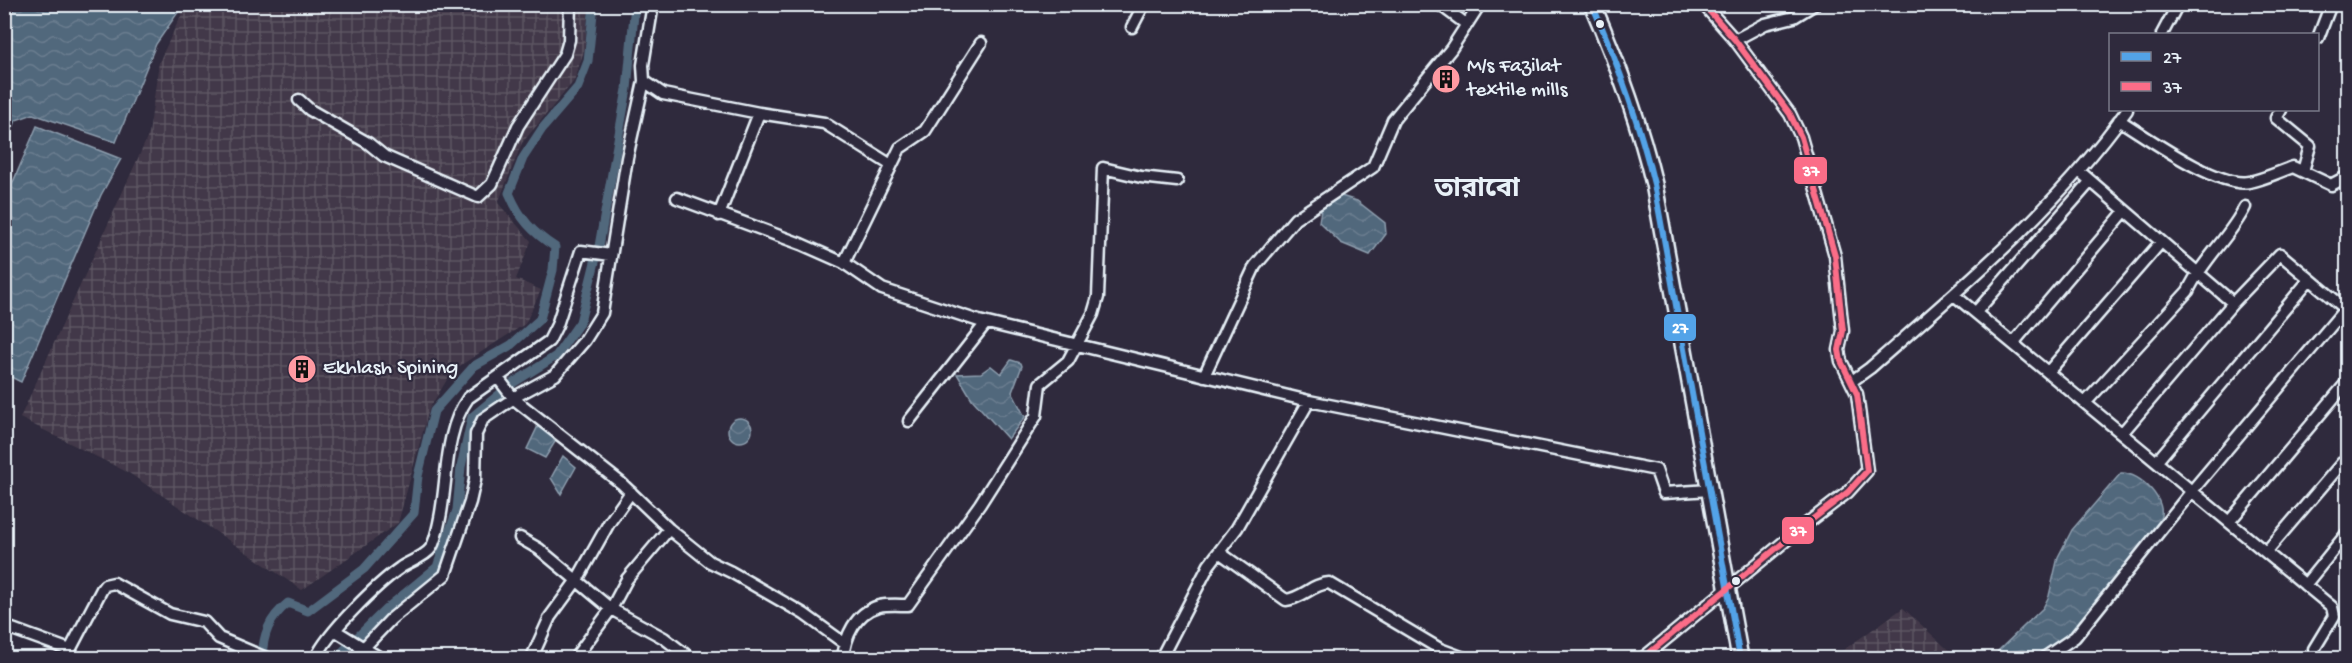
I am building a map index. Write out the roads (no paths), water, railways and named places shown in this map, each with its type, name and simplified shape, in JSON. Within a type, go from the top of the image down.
[{"type":"highway","points":[[1578,4],[1600,24]]},
{"type":"highway","points":[[1592,4],[1623,76],[1644,144],[1685,347],[1740,658]]},
{"type":"street","points":[[299,100],[310,110],[368,143],[384,156],[478,197],[492,184],[518,126],[565,54],[569,40],[570,4]]},
{"type":"street","points":[[354,658],[391,619],[445,575],[475,480],[476,434],[483,419],[513,398],[555,375],[585,340],[602,313],[627,158],[645,81],[644,65],[653,4]]},
{"type":"street","points":[[1132,27],[1144,4]]},
{"type":"street","points":[[1439,4],[1466,24]]},
{"type":"street","points":[[1204,376],[1255,266],[1295,219],[1374,167],[1393,120],[1450,49],[1480,4]]},
{"type":"street","points":[[1643,658],[1861,480],[1867,471],[1857,394],[1841,361],[1839,350],[1843,331],[1835,256],[1804,144],[1790,114],[1735,40],[1702,4]]},
{"type":"street","points":[[1735,40],[1765,24],[1794,17],[1815,4]]},
{"type":"street","points":[[2163,33],[2178,4]]},
{"type":"street","points":[[2319,35],[2331,4]]},
{"type":"street","points":[[844,263],[900,148],[926,131],[981,44]]},
{"type":"street","points":[[645,81],[663,93],[698,103],[824,123],[891,165]]},
{"type":"street","points":[[1852,381],[2001,253],[2079,171],[2126,111]]},
{"type":"street","points":[[2280,111],[2276,118],[2310,146],[2303,171]]},
{"type":"street","points":[[718,215],[759,113]]},
{"type":"street","points":[[2119,120],[2178,157],[2223,179],[2247,182],[2293,167],[2331,185],[2348,176]]},
{"type":"street","points":[[843,658],[844,643],[862,615],[879,606],[908,605],[980,504],[1036,416],[1040,384],[1068,361],[1078,343],[1098,297],[1103,168],[1177,182]]},
{"type":"street","points":[[2079,171],[2233,303]]},
{"type":"street","points":[[1976,312],[2090,182]]},
{"type":"street","points":[[677,198],[801,244],[844,263],[882,289],[986,323],[1036,336],[1078,343],[1309,401],[1656,470],[1664,493],[1710,490]]},
{"type":"street","points":[[2086,402],[2188,291],[2197,271],[2238,221],[2245,207]]},
{"type":"street","points":[[2014,342],[2125,211]]},
{"type":"street","points":[[2049,371],[2161,242]]},
{"type":"street","points":[[316,658],[336,631],[399,568],[430,550],[438,531],[452,436],[460,409],[468,398],[549,341],[557,325],[581,251],[610,255]]},
{"type":"street","points":[[2044,658],[2075,637],[2191,492],[2346,310],[2280,254],[2233,303],[2123,432]]},
{"type":"street","points":[[2157,461],[2309,280]]},
{"type":"street","points":[[1954,295],[2123,432],[2334,612],[2314,649],[2316,658]]},
{"type":"street","points":[[909,421],[986,323]]},
{"type":"street","points":[[498,378],[513,398],[631,492],[669,529],[710,562],[804,614],[844,643]]},
{"type":"street","points":[[2229,522],[2348,381]]},
{"type":"street","points":[[1161,658],[1209,565],[1237,528],[1309,401]]},
{"type":"street","points":[[2266,552],[2348,456]]},
{"type":"street","points":[[533,655],[550,617],[577,580],[609,523],[631,492]]},
{"type":"street","points":[[575,658],[611,609],[627,579],[669,529]]},
{"type":"street","points":[[2305,585],[2348,532]]},
{"type":"street","points":[[520,538],[539,549],[611,609],[664,638],[690,658]]},
{"type":"street","points":[[1219,552],[1286,600],[1297,599],[1318,584],[1329,583],[1440,649],[1464,658]]},
{"type":"street","points":[[4,626],[70,650],[102,589],[105,585],[114,583],[170,614],[204,622],[219,638],[267,658]]},
{"type":"street","points":[[336,631],[380,658]]},
{"type":"water","points":[[5,5],[13,11],[18,5],[183,5],[156,44],[116,142],[33,114],[16,120],[5,150]]},
{"type":"water","points":[[37,126],[121,159],[101,195],[21,382],[5,374],[5,201]]},
{"type":"water","points":[[1341,196],[1357,201],[1385,223],[1386,234],[1370,255],[1341,243],[1319,222],[1321,210]]},
{"type":"water","points":[[1011,360],[1021,363],[1022,366],[1012,392],[1025,417],[1008,439],[972,399],[957,374],[981,373],[991,366],[1001,374]]},
{"type":"water","points":[[740,418],[749,421],[752,430],[749,439],[740,442],[731,439],[728,430],[731,421]]},
{"type":"water","points":[[538,426],[549,430],[555,442],[545,458],[527,449]]},
{"type":"water","points":[[563,456],[576,467],[561,494],[551,478]]},
{"type":"water","points":[[2121,473],[2136,477],[2157,497],[2161,513],[2159,521],[2075,631],[2065,640],[2039,655],[1995,658],[1998,651],[2043,608],[2049,596],[2058,557],[2072,530]]},
{"type":"waterway","points":[[262,658],[268,628],[281,609],[288,603],[308,611],[364,569],[414,513],[418,476],[434,411],[474,366],[511,345],[540,319],[553,270],[555,247],[528,224],[509,193],[523,158],[542,129],[578,87],[588,61],[594,4]]},
{"type":"waterway","points":[[336,658],[386,609],[437,567],[457,510],[461,467],[472,417],[513,383],[556,356],[580,322],[599,246],[627,89],[635,4]]},
{"type":"place","name":"M/s Fazilat textile mills","points":[[1446,79]]},
{"type":"place","name":"Ekhlash Spining","points":[[302,369]]},
{"type":"district","name":"তারাবো","points":[[1477,191]]}]
